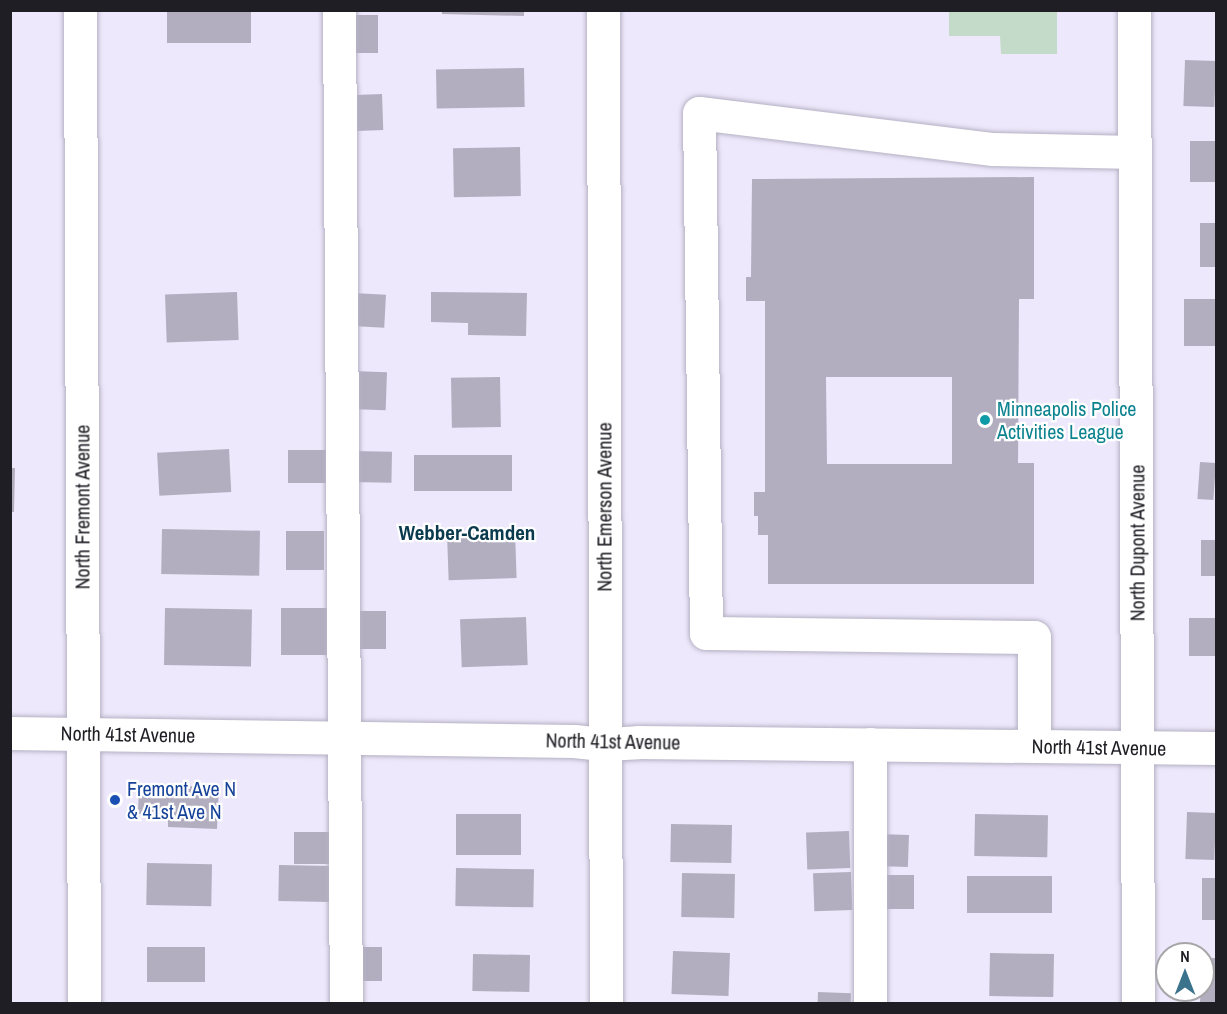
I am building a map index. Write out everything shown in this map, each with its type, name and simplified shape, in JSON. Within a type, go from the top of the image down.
[{"type":"street","name":"North Fremont Avenue","points":[[80,10],[84,1004]]},
{"type":"street","points":[[339,10],[346,1004]]},
{"type":"street","name":"North Emerson Avenue","points":[[603,10],[606,1004]]},
{"type":"street","name":"North Dupont Avenue","points":[[1134,10],[1138,1004]]},
{"type":"street","points":[[1034,746],[1034,637],[706,633],[699,113],[993,149],[1135,152]]},
{"type":"street","name":"North 41st Avenue","points":[[10,733],[574,741],[605,744],[650,742],[1216,748]]},
{"type":"street","points":[[870,744],[870,1004]]},
{"type":"green space","points":[[949,11],[1057,11],[1057,54],[1001,54],[1000,36],[949,36]]},
{"type":"building","points":[[167,10],[251,10],[251,43],[167,43]]},
{"type":"building","points":[[442,10],[524,10],[524,16],[442,14]]},
{"type":"building","points":[[349,15],[378,15],[378,53],[349,53]]},
{"type":"building","points":[[1185,60],[1216,61],[1214,107],[1183,106]]},
{"type":"building","points":[[524,68],[525,107],[437,109],[436,70]]},
{"type":"building","points":[[382,94],[383,130],[350,131],[349,95]]},
{"type":"building","points":[[1190,141],[1216,141],[1216,182],[1190,182]]},
{"type":"building","points":[[520,147],[521,196],[454,197],[453,148]]},
{"type":"building","name":"Minneapolis Police Activities League","points":[[1034,177],[1034,299],[1019,299],[1018,463],[1034,463],[1034,584],[768,584],[768,535],[758,535],[758,516],[754,516],[754,492],[765,492],[765,301],[746,301],[746,277],[751,277],[752,179]],"holes":[[[826,377],[952,377],[952,464],[827,464]]]},
{"type":"building","points":[[1200,223],[1216,223],[1216,267],[1200,267]]},
{"type":"building","points":[[237,292],[239,340],[167,342],[165,295]]},
{"type":"building","points":[[431,292],[527,293],[526,336],[468,335],[468,323],[431,322]]},
{"type":"building","points":[[353,293],[386,295],[384,328],[351,326]]},
{"type":"building","points":[[1184,299],[1216,299],[1216,346],[1184,346]]},
{"type":"building","points":[[351,371],[387,372],[386,410],[350,409]]},
{"type":"building","points":[[500,377],[501,427],[452,428],[451,378]]},
{"type":"building","points":[[229,449],[231,492],[159,496],[157,453]]},
{"type":"building","points":[[288,450],[328,450],[328,483],[288,483]]},
{"type":"building","points":[[352,451],[392,452],[391,483],[351,482]]},
{"type":"building","points":[[414,455],[512,455],[512,491],[414,491]]},
{"type":"building","points":[[1200,462],[1216,463],[1213,500],[1197,499]]},
{"type":"building","points":[[10,468],[15,468],[14,512],[10,512]]},
{"type":"building","points":[[162,529],[260,531],[259,576],[161,574]]},
{"type":"building","points":[[286,531],[324,531],[324,570],[286,570]]},
{"type":"building","points":[[515,532],[517,578],[449,580],[447,534]]},
{"type":"building","points":[[1201,540],[1216,540],[1216,576],[1201,576]]},
{"type":"building","points":[[165,608],[252,610],[251,667],[164,665]]},
{"type":"building","points":[[281,608],[330,608],[330,655],[281,655]]},
{"type":"building","points":[[351,611],[386,611],[386,649],[351,649]]},
{"type":"building","points":[[526,617],[528,665],[462,667],[460,619]]},
{"type":"building","points":[[1189,618],[1216,618],[1216,656],[1189,656]]},
{"type":"building","points":[[139,785],[219,787],[217,829],[168,827],[168,815],[138,814]]},
{"type":"building","points":[[1187,812],[1216,813],[1214,860],[1185,859]]},
{"type":"building","points":[[456,814],[521,814],[521,855],[456,855]]},
{"type":"building","points":[[975,814],[1048,815],[1047,857],[974,856]]},
{"type":"building","points":[[671,824],[732,825],[731,863],[670,862]]},
{"type":"building","points":[[849,831],[850,868],[807,869],[806,833]]},
{"type":"building","points":[[294,832],[330,832],[330,864],[294,864]]},
{"type":"building","points":[[877,834],[909,835],[908,867],[876,866]]},
{"type":"building","points":[[147,863],[212,864],[211,906],[146,905]]},
{"type":"building","points":[[279,865],[331,866],[330,902],[278,901]]},
{"type":"building","points":[[456,868],[534,869],[533,907],[455,906]]},
{"type":"building","points":[[851,872],[852,910],[814,911],[813,873]]},
{"type":"building","points":[[682,873],[735,874],[734,918],[681,917]]},
{"type":"building","points":[[877,875],[914,875],[914,909],[877,909]]},
{"type":"building","points":[[967,876],[1052,876],[1052,913],[967,913]]},
{"type":"building","points":[[1202,878],[1216,878],[1216,920],[1202,920]]},
{"type":"building","points":[[147,947],[205,947],[205,982],[147,982]]},
{"type":"building","points":[[355,947],[382,947],[382,981],[355,981]]},
{"type":"building","points":[[673,951],[730,953],[728,996],[671,994]]},
{"type":"building","points":[[990,953],[1054,954],[1053,997],[989,996]]},
{"type":"building","points":[[473,954],[530,955],[529,992],[472,991]]},
{"type":"building","points":[[1215,958],[1216,958],[1215,1002]]},
{"type":"building","points":[[818,992],[851,993],[851,1004],[818,1004]]},
{"type":"place","name":"Minneapolis Police Activities League","points":[[985,420]]},
{"type":"place","name":"Fremont Ave N & 41st Ave N","points":[[115,800]]},
{"type":"district","name":"Webber-Camden","points":[[467,533]]}]
